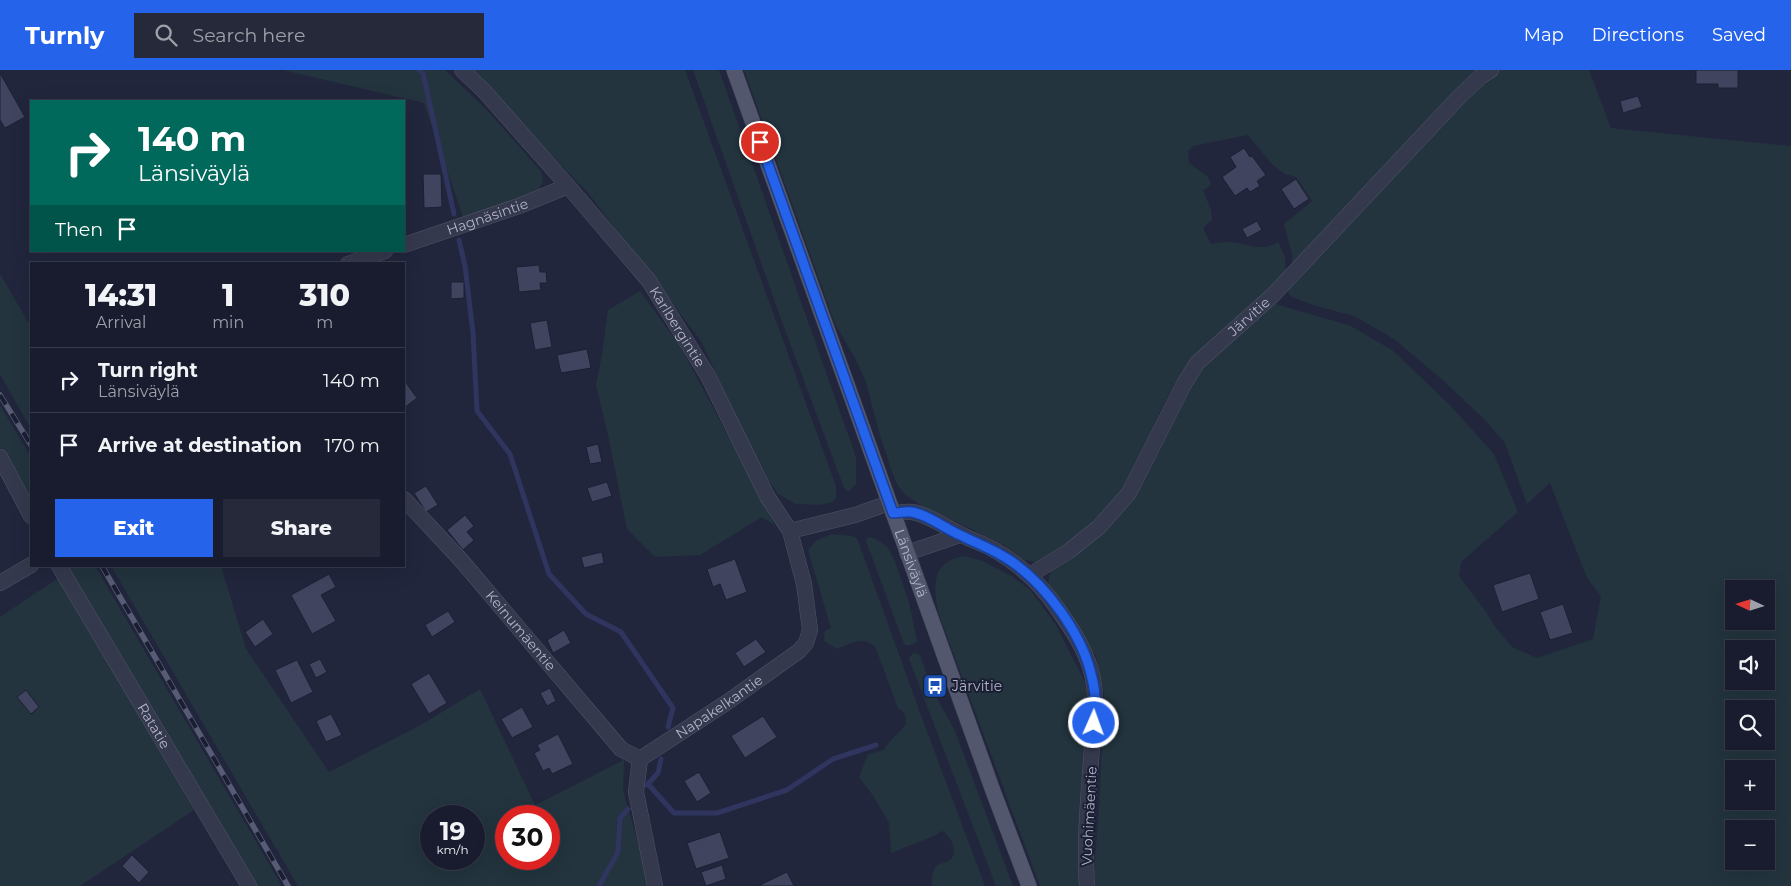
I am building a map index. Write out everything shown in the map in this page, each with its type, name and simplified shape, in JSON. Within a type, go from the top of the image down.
[{"type":"main road","name":"Länsiväylä","points":[[734,70],[993,791],[1029,886]]},
{"type":"street","name":"Karlbergintie","points":[[462,70],[484,91],[649,281],[708,376],[767,496],[790,531]]},
{"type":"street","name":"Järvitie","points":[[1030,575],[1068,551],[1099,527],[1129,493],[1184,384],[1197,363],[1273,295],[1459,97],[1480,77],[1491,70]]},
{"type":"street","name":"Hagnäsintie","points":[[405,245],[519,206],[568,186]]},
{"type":"street","points":[[354,262],[382,252]]},
{"type":"street","points":[[0,457],[30,514]]},
{"type":"street","name":"Keinumäentie","points":[[405,500],[461,560],[621,749],[640,760]]},
{"type":"street","points":[[790,531],[891,508]]},
{"type":"street","name":"Vuohimäentie","points":[[891,508],[929,518],[1010,560],[1030,575],[1050,597],[1085,653],[1092,677],[1096,704],[1086,822],[1085,862],[1087,886]]},
{"type":"street","name":"Napakelkantie","points":[[640,760],[726,703],[799,651],[806,643],[810,630],[808,610],[804,584],[790,531]]},
{"type":"street","points":[[907,553],[960,535]]},
{"type":"street","points":[[0,583],[30,567]]},
{"type":"street","name":"Ratatie","points":[[60,567],[249,886]]},
{"type":"street","points":[[640,760],[636,792],[655,886]]},
{"type":"shaded area","points":[[283,70],[445,70],[487,110],[540,170],[543,178],[541,185],[538,191],[464,220],[424,103]]},
{"type":"shaded area","points":[[470,70],[685,70],[836,486],[836,498],[832,502],[820,505],[796,504],[778,494],[767,478],[739,424],[701,341],[589,194]]},
{"type":"shaded area","points":[[693,70],[719,70],[856,457],[856,484],[849,492],[844,488],[782,322]]},
{"type":"shaded area","points":[[744,70],[1479,70],[1292,269],[1292,254],[1284,224],[1312,201],[1296,177],[1285,174],[1272,164],[1248,135],[1193,146],[1188,151],[1189,163],[1207,176],[1211,183],[1208,188],[1203,190],[1211,210],[1212,220],[1203,228],[1211,244],[1229,242],[1254,247],[1265,247],[1278,242],[1285,256],[1286,273],[1197,356],[1178,378],[1126,486],[1093,526],[1061,551],[1037,563],[1023,559],[1004,545],[919,504],[905,495],[897,484],[879,432],[866,382],[855,358],[835,324]]},
{"type":"shaded area","points":[[1498,70],[1589,70],[1611,128],[1791,146],[1791,886],[1095,886],[1094,871],[1099,809],[1104,693],[1096,656],[1048,587],[1049,577],[1052,569],[1106,528],[1185,389],[1203,364],[1272,303],[1351,326],[1392,350],[1449,404],[1494,454],[1518,512],[1461,562],[1459,576],[1512,647],[1537,658],[1593,639],[1601,596],[1587,578],[1550,483],[1527,504],[1505,443],[1485,420],[1445,382],[1394,339],[1354,316],[1316,306],[1292,297],[1288,293],[1290,283],[1467,93]]},
{"type":"shaded area","points":[[0,274],[30,325],[30,427],[0,374]]},
{"type":"shaded area","points":[[640,291],[680,346],[775,526],[762,517],[700,555],[655,557],[627,529],[596,385],[608,310]]},
{"type":"shaded area","points":[[0,405],[30,455],[30,508],[0,446]]},
{"type":"shaded area","points":[[832,534],[857,538],[985,886],[932,886],[935,867],[951,859],[954,852],[953,844],[942,831],[891,853],[889,823],[874,797],[859,777],[868,754],[884,750],[906,724],[905,714],[898,708],[875,646],[861,641],[837,649],[824,641],[825,631],[831,628],[808,550],[817,540]]},
{"type":"shaded area","points":[[869,537],[876,539],[888,548],[894,559],[909,602],[917,641],[915,643],[907,646],[904,644],[866,541]]},
{"type":"shaded area","points":[[965,556],[982,561],[1013,577],[1031,591],[1056,625],[1085,682],[1089,716],[1081,886],[1040,886],[939,615],[935,585],[940,569],[945,563]]},
{"type":"shaded area","points":[[62,567],[96,567],[282,886],[248,886]]},
{"type":"shaded area","points":[[112,567],[221,567],[246,649],[329,772],[419,726],[480,689],[535,805],[624,760],[623,790],[643,861],[647,886],[298,886]]},
{"type":"shaded area","points":[[60,577],[194,810],[80,886],[0,886],[0,617]]},
{"type":"shaded area","points":[[914,653],[920,655],[932,689],[955,731],[1013,886],[996,886],[909,659]]},
{"type":"building","points":[[1696,70],[1738,70],[1738,88],[1718,88],[1718,84],[1696,84]]},
{"type":"building","points":[[0,73],[25,117],[5,128],[0,120]]},
{"type":"building","points":[[1638,96],[1642,107],[1623,113],[1620,101]]},
{"type":"building","points":[[1244,148],[1266,175],[1257,181],[1260,186],[1250,192],[1247,188],[1235,196],[1222,177],[1236,167],[1230,157]]},
{"type":"building","points":[[423,174],[441,174],[442,207],[424,208]]},
{"type":"building","points":[[1296,179],[1309,199],[1294,209],[1281,189]]},
{"type":"building","points":[[1257,221],[1262,230],[1247,238],[1242,229]]},
{"type":"building","points":[[539,265],[540,272],[546,272],[547,283],[540,283],[541,290],[519,292],[516,267]]},
{"type":"building","points":[[451,282],[464,282],[464,298],[451,299]]},
{"type":"building","points":[[547,320],[552,347],[535,350],[530,323]]},
{"type":"building","points":[[587,349],[591,368],[561,373],[557,355]]},
{"type":"building","points":[[405,381],[417,398],[405,407]]},
{"type":"building","points":[[598,444],[602,462],[590,464],[586,447]]},
{"type":"building","points":[[607,482],[612,496],[592,502],[587,488]]},
{"type":"building","points":[[426,486],[438,505],[426,512],[414,493]]},
{"type":"building","points":[[465,515],[474,526],[467,532],[474,540],[463,550],[447,530]]},
{"type":"building","points":[[602,552],[604,563],[584,568],[581,557]]},
{"type":"building","points":[[735,559],[747,592],[726,600],[720,584],[713,587],[707,569]]},
{"type":"building","points":[[1530,573],[1539,599],[1502,612],[1493,585]]},
{"type":"building","points":[[329,574],[336,587],[321,595],[336,621],[312,634],[291,595]]},
{"type":"building","points":[[1563,604],[1573,633],[1550,640],[1540,612]]},
{"type":"building","points":[[448,611],[455,622],[432,637],[425,625]]},
{"type":"building","points":[[263,619],[273,634],[255,647],[245,632]]},
{"type":"building","points":[[564,630],[571,643],[553,653],[547,640]]},
{"type":"building","points":[[756,639],[766,652],[744,667],[735,653]]},
{"type":"building","points":[[320,659],[327,672],[316,678],[309,664]]},
{"type":"building","points":[[297,660],[313,692],[291,703],[275,670]]},
{"type":"building","points":[[429,673],[447,703],[429,714],[411,684]]},
{"type":"building","points":[[550,688],[556,701],[547,706],[540,693]]},
{"type":"building","points":[[26,690],[39,707],[31,714],[17,697]]},
{"type":"building","points":[[522,707],[533,727],[512,738],[501,719]]},
{"type":"building","points":[[331,714],[342,735],[326,742],[316,721]]},
{"type":"building","points":[[763,716],[777,737],[745,758],[731,736]]},
{"type":"building","points":[[558,734],[573,764],[552,774],[549,768],[543,771],[534,753],[540,750],[537,745]]},
{"type":"building","points":[[699,772],[711,793],[697,802],[684,781]]},
{"type":"building","points":[[720,832],[729,858],[696,869],[687,843]]},
{"type":"building","points":[[132,855],[149,872],[139,883],[122,866]]},
{"type":"building","points":[[722,865],[726,879],[706,886],[701,872]]},
{"type":"building","points":[[787,872],[794,886],[758,886]]},
{"type":"waterway","points":[[419,70],[423,73],[454,214]]},
{"type":"waterway","points":[[459,240],[465,266],[473,333],[477,411],[510,454],[549,574],[586,614],[621,632],[673,708],[668,727]]},
{"type":"waterway","points":[[648,784],[674,813],[717,813],[787,790],[833,759],[876,745]]},
{"type":"waterway","points":[[647,785],[658,773],[661,759]]},
{"type":"waterway","points":[[599,886],[618,852],[620,818],[628,809]]},
{"type":"railway","points":[[0,395],[30,443]]},
{"type":"railway","points":[[103,567],[288,886]]},
{"type":"place","name":"Järvitie","points":[[935,686]]},
{"type":"route","points":[[760,142],[893,513],[911,512],[929,518],[960,535],[984,545],[1010,560],[1030,575],[1050,597],[1085,653],[1092,677],[1096,704],[1094,723]]}]
